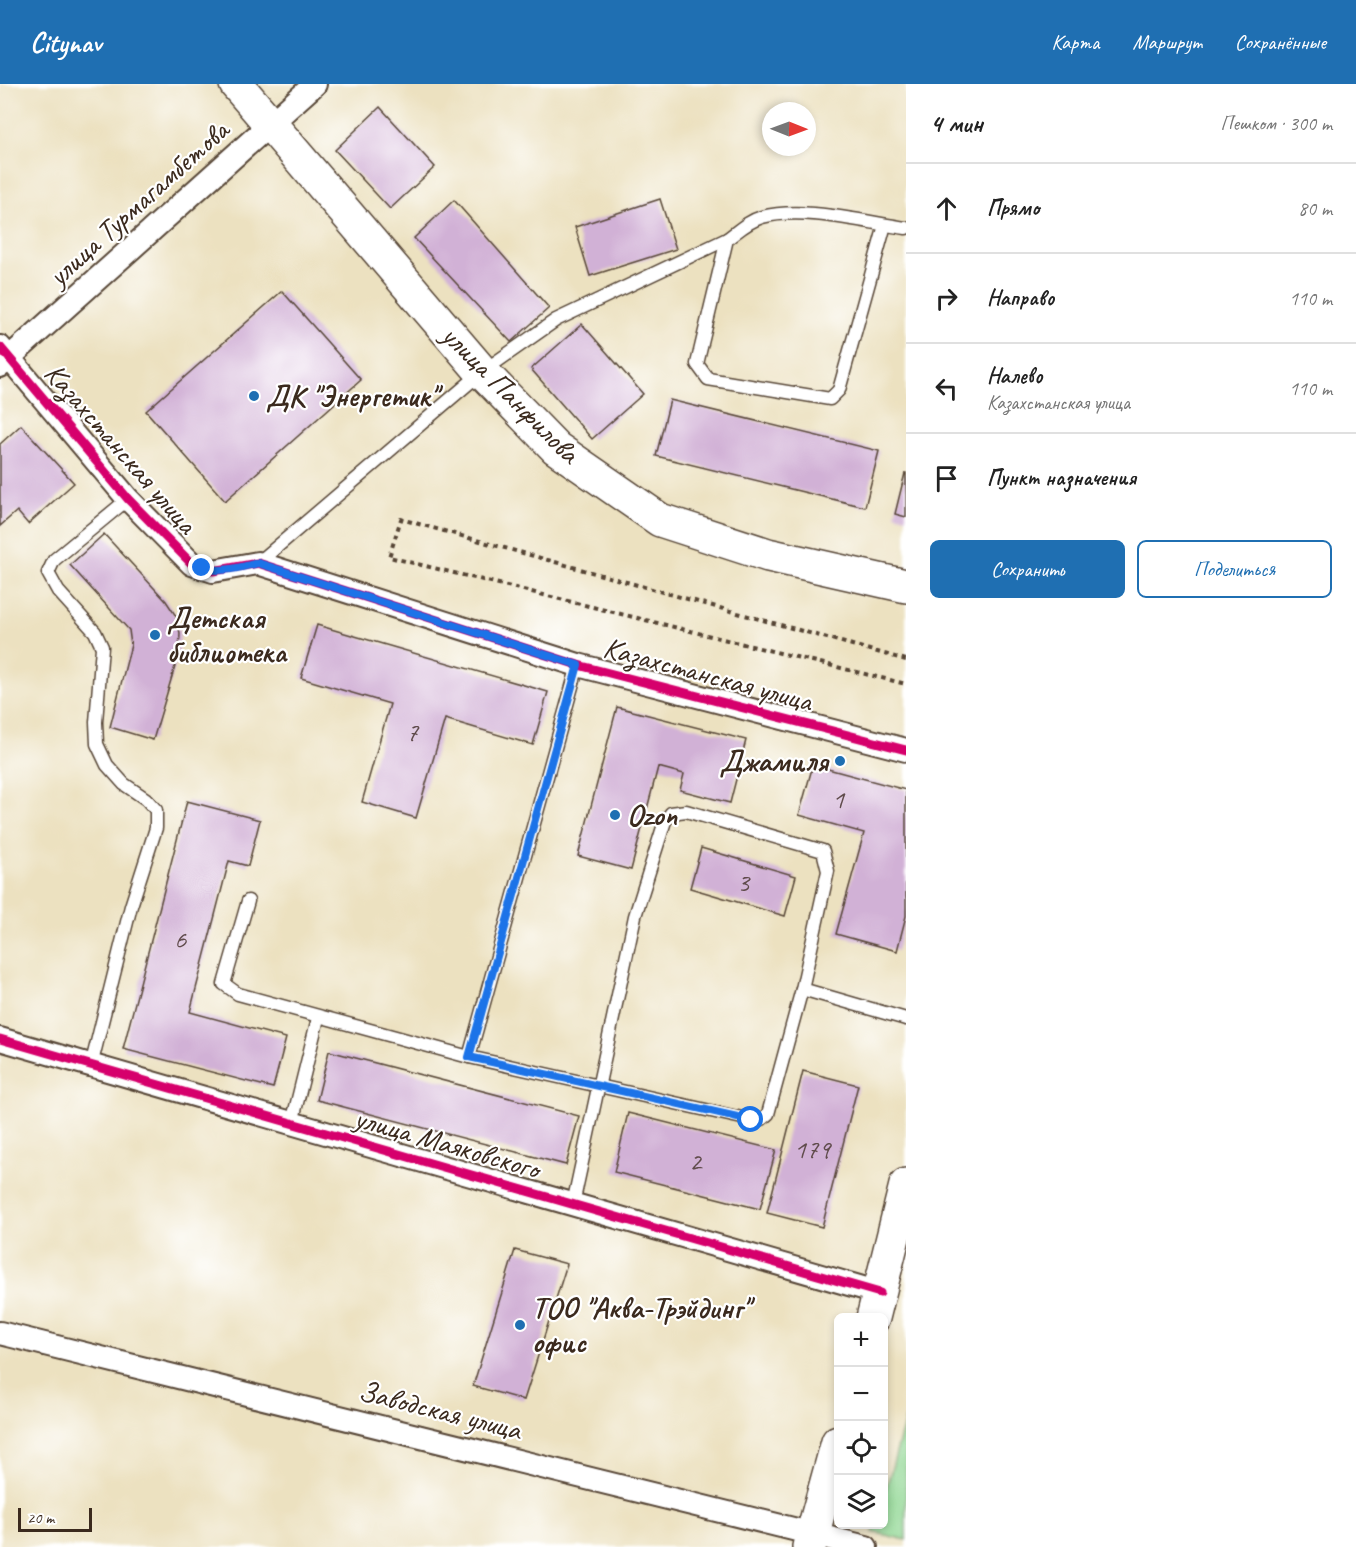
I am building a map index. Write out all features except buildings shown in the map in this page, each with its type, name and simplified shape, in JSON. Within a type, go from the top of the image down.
[{"type":"street","name":"улица Панфилова","points":[[236,84],[482,372],[556,448],[660,520],[768,555],[906,586]]},
{"type":"street","name":"улица Турмагамбетова","points":[[3,357],[315,84]]},
{"type":"street","name":"Казахстанская улица","points":[[3,357],[128,499],[192,564],[213,571],[258,563],[578,665],[906,750]]},
{"type":"street","name":"улица Маяковского","points":[[0,1040],[573,1204],[877,1305]]},
{"type":"street","points":[[877,1305],[906,1185]]},
{"type":"street","name":"Заводская улица","points":[[0,1333],[811,1540],[866,1547]]},
{"type":"street","points":[[811,1540],[834,1457]]},
{"type":"lane","points":[[258,563],[482,372],[567,314],[727,239],[748,222],[780,214],[818,215],[906,228]]},
{"type":"lane","points":[[727,239],[697,363],[701,372],[708,379],[830,399],[839,390],[885,225]]},
{"type":"lane","points":[[91,1066],[131,906],[156,828],[156,810],[146,798],[124,784],[106,765],[97,744],[96,722],[102,647],[95,632],[58,591],[48,573],[54,560],[128,499]]},
{"type":"lane","points":[[469,1057],[578,665]]},
{"type":"lane","points":[[248,901],[224,984],[238,994],[318,1018],[469,1057],[598,1084],[751,1120],[762,1119],[768,1114],[802,989],[828,871],[823,851],[686,811],[671,813],[665,821],[635,916],[598,1084],[573,1204]]},
{"type":"lane","points":[[802,989],[906,1019]]},
{"type":"lane","points":[[292,1124],[318,1018]]},
{"type":"path","points":[[906,660],[401,519],[389,557],[906,684]]},
{"type":"green space","points":[[906,1417],[906,1540],[873,1532],[874,1529],[888,1529],[888,1482]]},
{"type":"cycle path","points":[[0,347],[128,499],[192,564],[213,571],[258,563],[578,665],[906,750]]},
{"type":"cycle path","points":[[0,1039],[880,1293]]},
{"type":"place","name":"ДК \"Энергетик\"","points":[[254,396]]},
{"type":"place","name":"Детская библиотека","points":[[155,635]]},
{"type":"place","name":"Джамиля","points":[[840,761]]},
{"type":"place","name":"Ozon","points":[[615,815]]},
{"type":"place","name":"ТОО \"Аква-Трэйдинг\" офис","points":[[520,1325]]},
{"type":"route","points":[[202,568],[213,571],[258,563],[578,665],[469,1057],[751,1120]]}]
